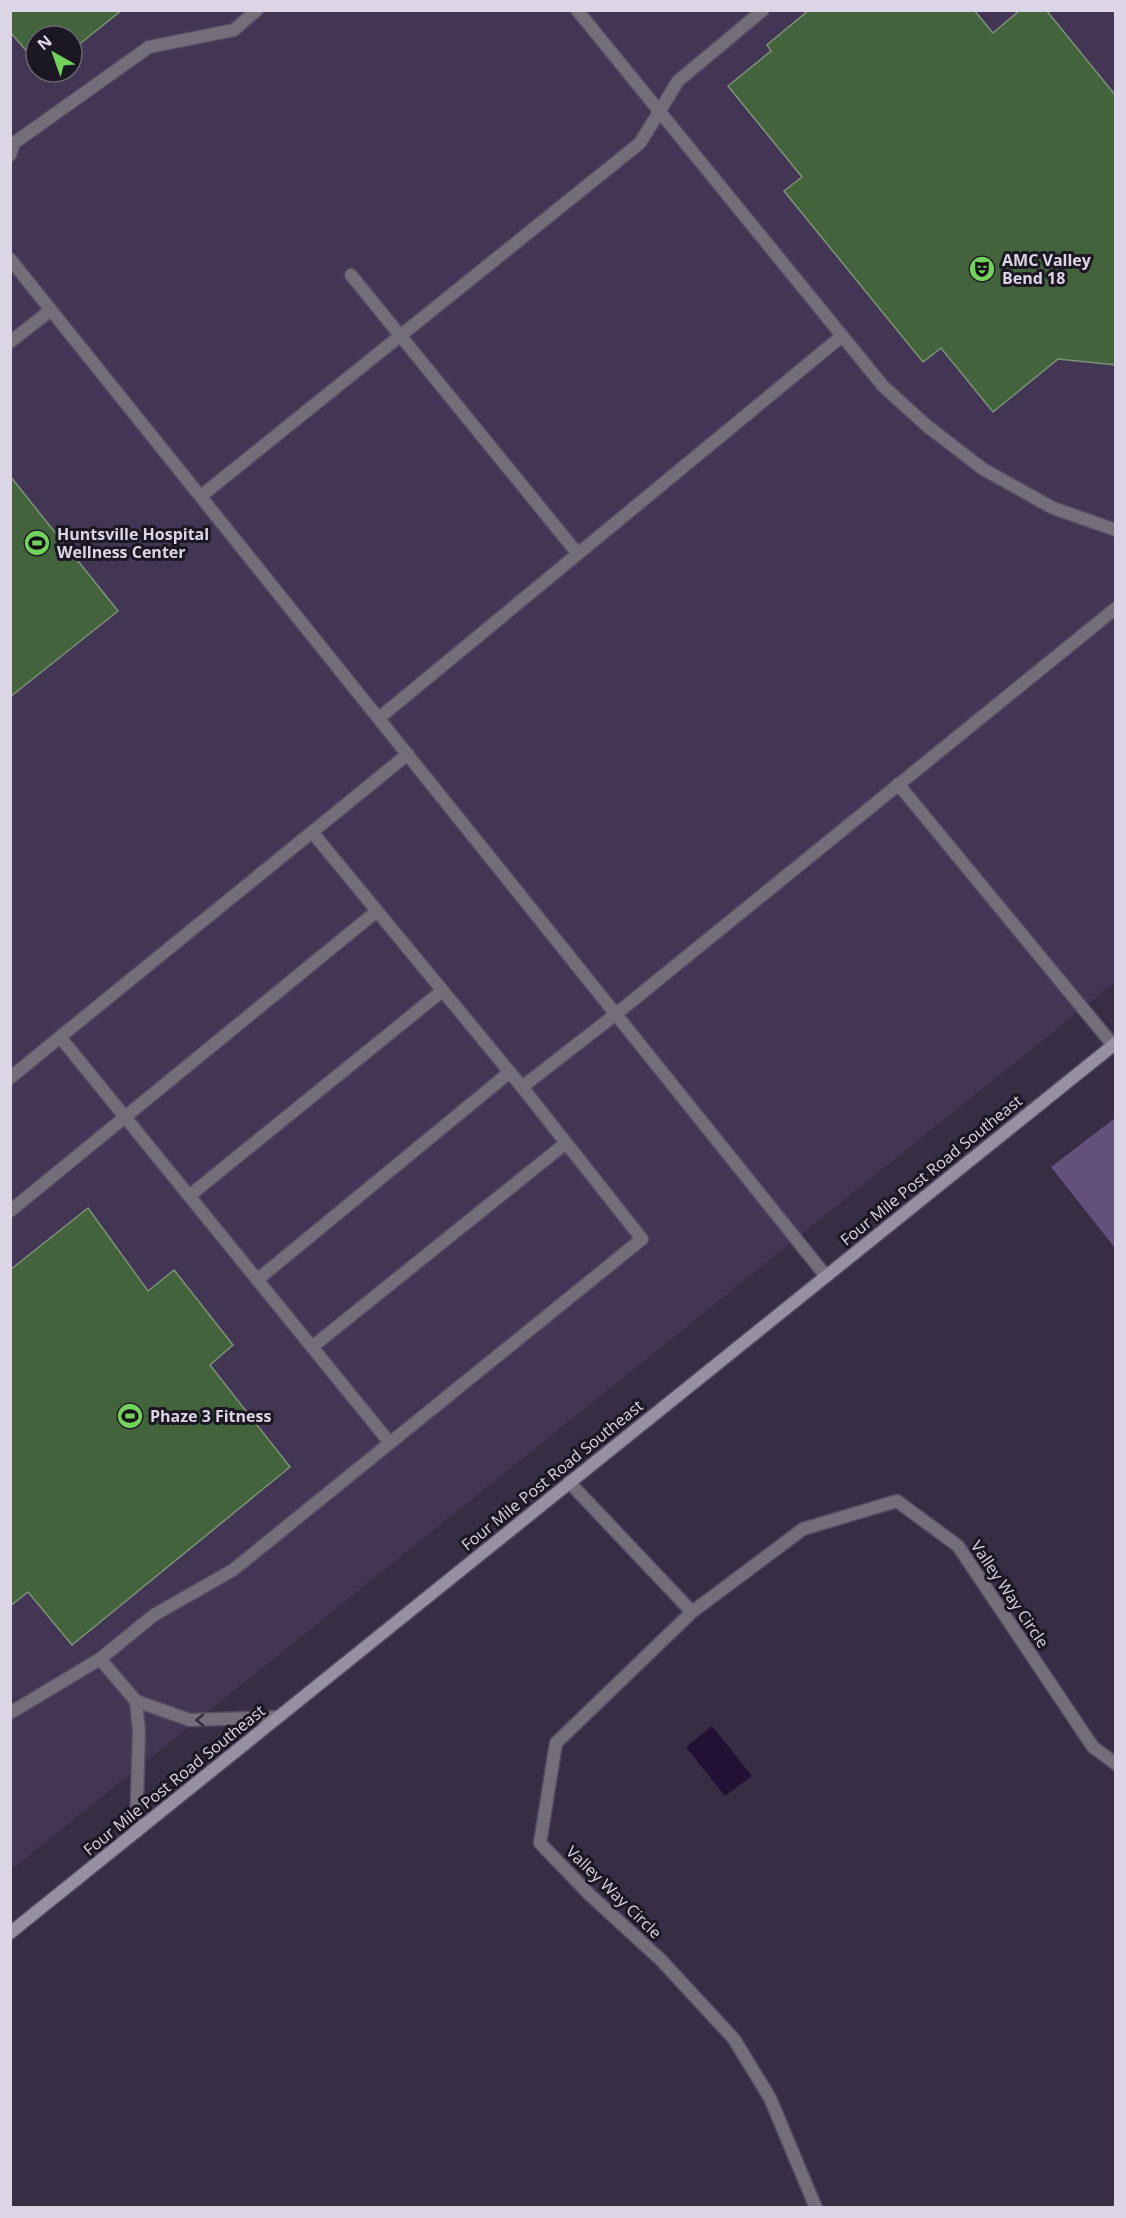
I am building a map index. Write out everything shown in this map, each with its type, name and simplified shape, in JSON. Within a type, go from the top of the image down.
[{"type":"main road","name":"Four Mile Post Road Southeast","points":[[10,1933],[1114,1044]]},
{"type":"street","points":[[10,155],[14,143],[149,47],[234,30],[257,10]]},
{"type":"street","points":[[578,10],[883,386],[927,426],[983,468],[1053,508],[1116,530]]},
{"type":"street","points":[[201,496],[640,143],[678,81],[763,10]]},
{"type":"street","points":[[10,259],[825,1275]]},
{"type":"street","points":[[351,275],[578,554]]},
{"type":"street","points":[[10,342],[51,310]]},
{"type":"street","points":[[379,718],[842,336]]},
{"type":"street","points":[[522,1087],[616,1014],[1116,608]]},
{"type":"street","points":[[10,1078],[408,754]]},
{"type":"street","points":[[898,784],[1114,1044]]},
{"type":"street","points":[[10,1713],[100,1659],[154,1615],[233,1570],[642,1239],[510,1072],[312,832]]},
{"type":"street","points":[[10,1211],[377,911]]},
{"type":"street","points":[[189,1197],[442,991]]},
{"type":"street","points":[[60,1037],[390,1443]]},
{"type":"street","points":[[257,1280],[510,1072]]},
{"type":"street","points":[[312,1347],[566,1143]]},
{"type":"street","points":[[569,1482],[692,1612]]},
{"type":"street","name":"Valley Way Circle","points":[[816,2208],[770,2098],[734,2039],[661,1959],[590,1895],[540,1844],[556,1743],[692,1612],[803,1529],[897,1501],[958,1546],[1093,1747],[1116,1764]]},
{"type":"street","points":[[100,1659],[136,1701],[190,1720],[279,1717]]},
{"type":"street","points":[[136,1701],[139,1731],[136,1832]]},
{"type":"shaded area","points":[[11,11],[1115,11],[1115,982],[11,1870]]},
{"type":"shaded area","points":[[1115,1118],[1115,1248],[1051,1167]]},
{"type":"shaded area","points":[[712,1726],[752,1776],[725,1796],[686,1747]]},
{"type":"building","points":[[10,10],[122,10],[84,40],[84,24],[24,24],[24,48],[10,32]]},
{"type":"building","name":"AMC Valley Bend 18","points":[[809,10],[974,10],[993,33],[1020,10],[1046,10],[1116,96],[1116,365],[1058,359],[993,412],[941,348],[923,362],[784,191],[802,177],[728,86],[771,51],[767,45]]},
{"type":"building","name":"Huntsville Hospital Wellness Center","points":[[10,476],[118,611],[10,697]]},
{"type":"building","name":"Phaze 3 Fitness","points":[[88,1208],[148,1291],[174,1270],[233,1345],[210,1365],[290,1467],[72,1645],[28,1592],[10,1606],[10,1270]]},
{"type":"place","name":"AMC Valley Bend 18","points":[[982,269]]},
{"type":"place","name":"Huntsville Hospital Wellness Center","points":[[37,543]]},
{"type":"place","name":"Phaze 3 Fitness","points":[[130,1416]]}]
